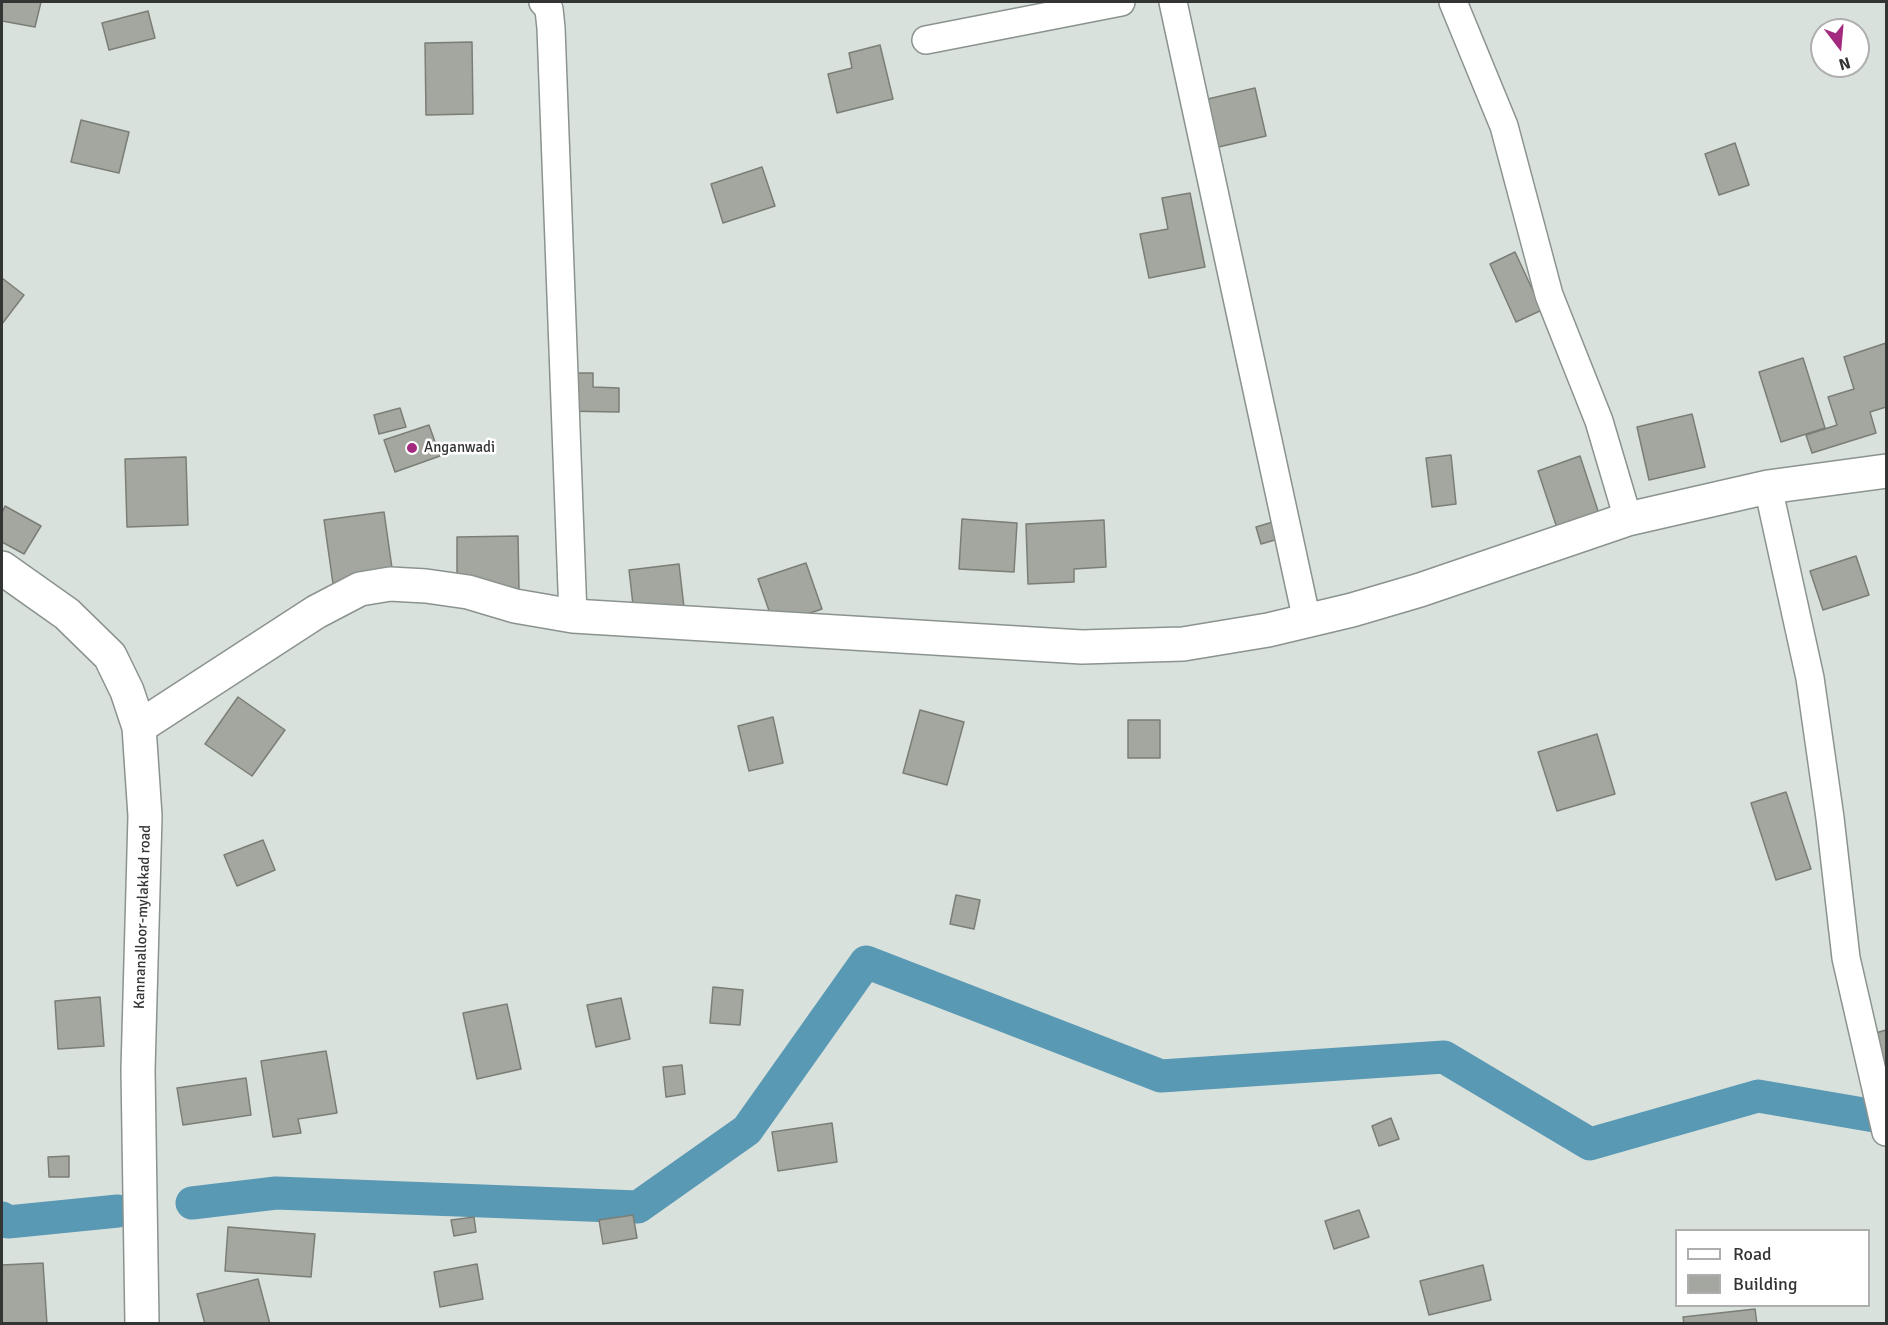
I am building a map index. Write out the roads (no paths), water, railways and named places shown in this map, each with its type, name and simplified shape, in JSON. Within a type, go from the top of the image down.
[{"type":"street","points":[[543,2],[549,9],[551,28],[573,616]]},
{"type":"street","points":[[926,40],[1121,2]]},
{"type":"street","points":[[1173,2],[1307,621]]},
{"type":"street","points":[[1453,2],[1504,126],[1549,295],[1599,421],[1628,519]]},
{"type":"street","points":[[139,727],[316,612],[360,589],[390,584],[468,592],[516,606],[573,616],[1082,647],[1183,644],[1268,630],[1420,590],[1628,519],[1768,487],[1887,471]]},
{"type":"street","points":[[1768,487],[1810,678],[1830,818],[1846,958],[1887,1132]]},
{"type":"street","name":"Kannanalloor-mylakkad road","points":[[2,568],[67,614],[110,656],[127,691],[139,727],[145,816],[138,1070],[142,1323]]},
{"type":"waterway","points":[[192,1203],[276,1193],[638,1207],[747,1130],[866,962],[1161,1076],[1444,1057],[1590,1144],[1758,1096],[1886,1118]]},
{"type":"waterway","points":[[2,1218],[8,1222],[118,1211]]},
{"type":"place","name":"Anganwadi","points":[[412,448]]}]
